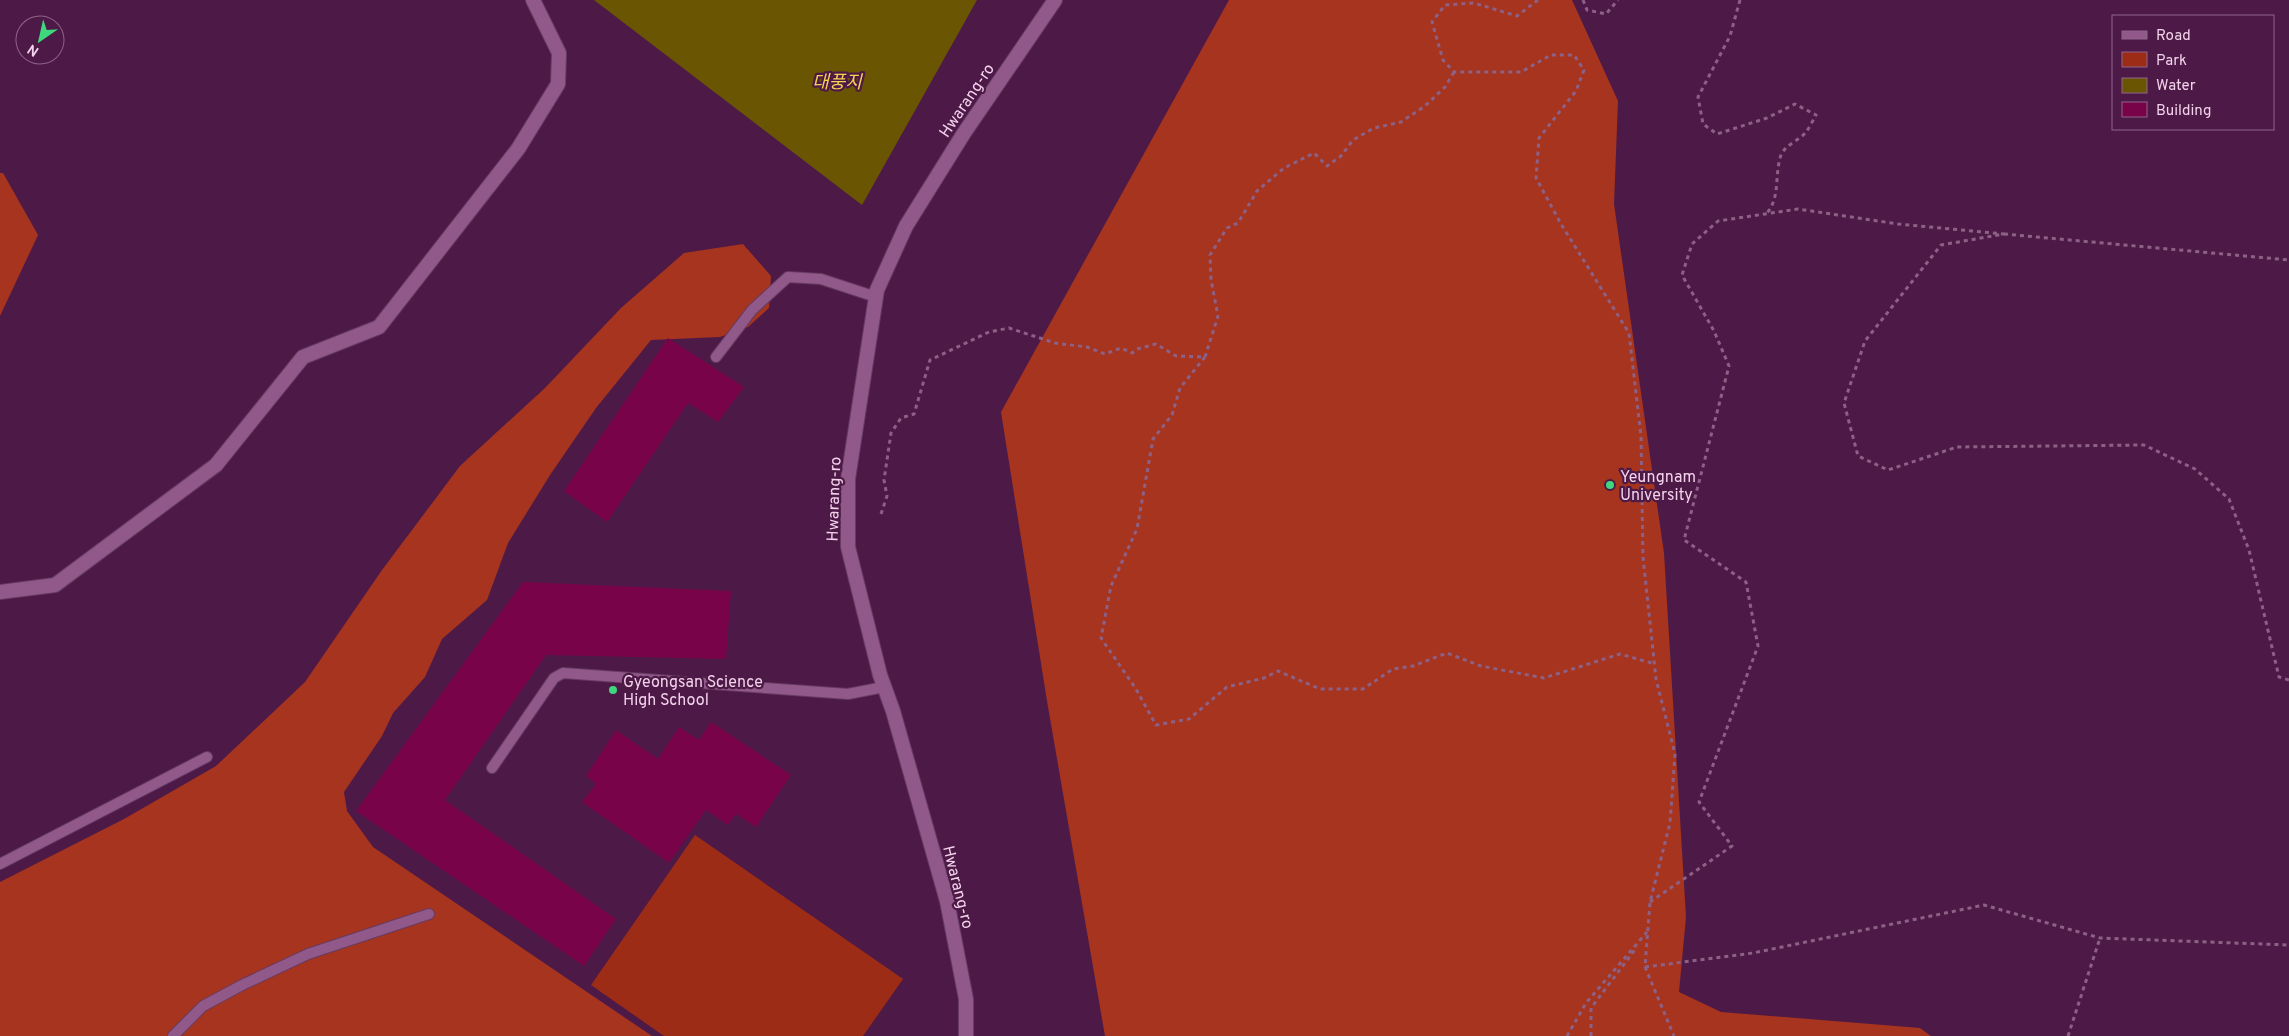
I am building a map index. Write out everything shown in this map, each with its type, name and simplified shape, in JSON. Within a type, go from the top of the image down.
[{"type":"street","points":[[0,592],[56,585],[216,465],[302,357],[379,327],[518,149],[558,84],[560,53],[533,0]]},
{"type":"street","name":"Hwarang-ro","points":[[966,1036],[966,999],[947,901],[884,687],[848,547],[848,479],[877,290],[906,226],[964,133],[1055,0]]},
{"type":"lane","points":[[716,357],[752,310],[788,277],[821,279],[876,297]]},
{"type":"lane","points":[[492,768],[554,678],[563,673],[848,694],[884,687]]},
{"type":"lane","points":[[0,864],[207,757]]},
{"type":"lane","points":[[173,1036],[203,1006],[242,985],[308,954],[430,914]]},
{"type":"path","points":[[1538,0],[1517,16],[1474,3],[1445,5],[1432,22],[1443,60],[1454,72],[1521,72],[1551,55],[1574,55],[1584,70],[1576,91],[1539,138],[1536,178],[1629,333],[1641,436],[1643,557],[1656,679],[1675,754],[1670,823],[1650,902],[1645,967],[1674,1036]]},
{"type":"path","points":[[1583,0],[1587,10],[1606,14],[1618,0]]},
{"type":"path","points":[[1740,0],[1730,36],[1698,98],[1703,124],[1717,134],[1767,118],[1795,104],[1816,115],[1806,132],[1782,153],[1776,174],[1776,196],[1772,207],[1766,214]]},
{"type":"path","points":[[1454,72],[1445,87],[1425,106],[1401,122],[1374,128],[1353,140],[1342,156],[1327,166],[1314,153],[1284,168],[1257,191],[1238,223],[1227,228],[1210,255],[1211,280],[1218,316],[1205,357],[1180,388],[1172,415],[1153,439],[1137,529],[1111,586],[1101,638],[1136,689],[1156,725],[1189,719],[1227,687],[1264,678],[1278,671],[1320,689],[1363,689],[1393,669],[1413,666],[1447,653],[1481,666],[1544,678],[1620,654],[1655,664]]},
{"type":"path","points":[[1650,902],[1732,846],[1699,802],[1758,646],[1746,582],[1684,540],[1729,366],[1714,331],[1682,274],[1692,244],[1718,221],[1798,210],[1898,224],[2289,260]]},
{"type":"path","points":[[2004,234],[1941,246],[1865,342],[1844,403],[1858,456],[1888,470],[1957,447],[2144,445],[2195,469],[2229,499],[2249,550],[2279,677],[2289,680]]},
{"type":"path","points":[[881,514],[887,496],[884,480],[891,433],[901,418],[914,414],[930,360],[988,332],[1009,328],[1055,342],[1087,347],[1105,354],[1121,348],[1132,353],[1137,349],[1156,344],[1176,356],[1205,357]]},
{"type":"path","points":[[1645,967],[1754,953],[1984,905],[2100,938],[2289,945]]},
{"type":"path","points":[[1568,1036],[1586,1003],[1648,932]]},
{"type":"path","points":[[1591,1036],[1591,1008],[1648,932]]},
{"type":"path","points":[[2068,1036],[2100,938]]},
{"type":"green space","points":[[695,835],[903,979],[863,1036],[664,1036],[591,985]]},
{"type":"shaded area","points":[[1229,0],[1572,0],[1618,101],[1614,204],[1664,553],[1686,917],[1679,992],[1721,1012],[1920,1028],[1931,1036],[1105,1036],[1047,701],[1001,412]]},
{"type":"shaded area","points":[[0,173],[3,173],[38,235],[0,316]]},
{"type":"shaded area","points":[[743,244],[771,276],[769,308],[748,327],[720,337],[651,340],[596,408],[550,475],[508,543],[487,600],[442,639],[425,677],[393,713],[382,736],[344,792],[347,811],[373,847],[652,1036],[0,1036],[0,882],[124,819],[216,766],[305,682],[382,570],[460,466],[545,388],[621,308],[684,253]]},
{"type":"water","name":"대풍지","points":[[594,0],[977,0],[862,205]]},
{"type":"building","points":[[668,338],[744,387],[718,422],[688,403],[607,522],[564,491]]},
{"type":"building","points":[[523,582],[731,591],[726,659],[546,655],[445,800],[616,919],[584,966],[356,811]]},
{"type":"building","points":[[711,722],[791,775],[756,827],[736,814],[728,825],[706,810],[669,863],[582,802],[596,784],[586,776],[616,730],[658,759],[679,727],[699,740]]},
{"type":"place","name":"Yeungnam University","points":[[1610,485]]},
{"type":"place","name":"Gyeongsan Science High School","points":[[613,690]]}]
